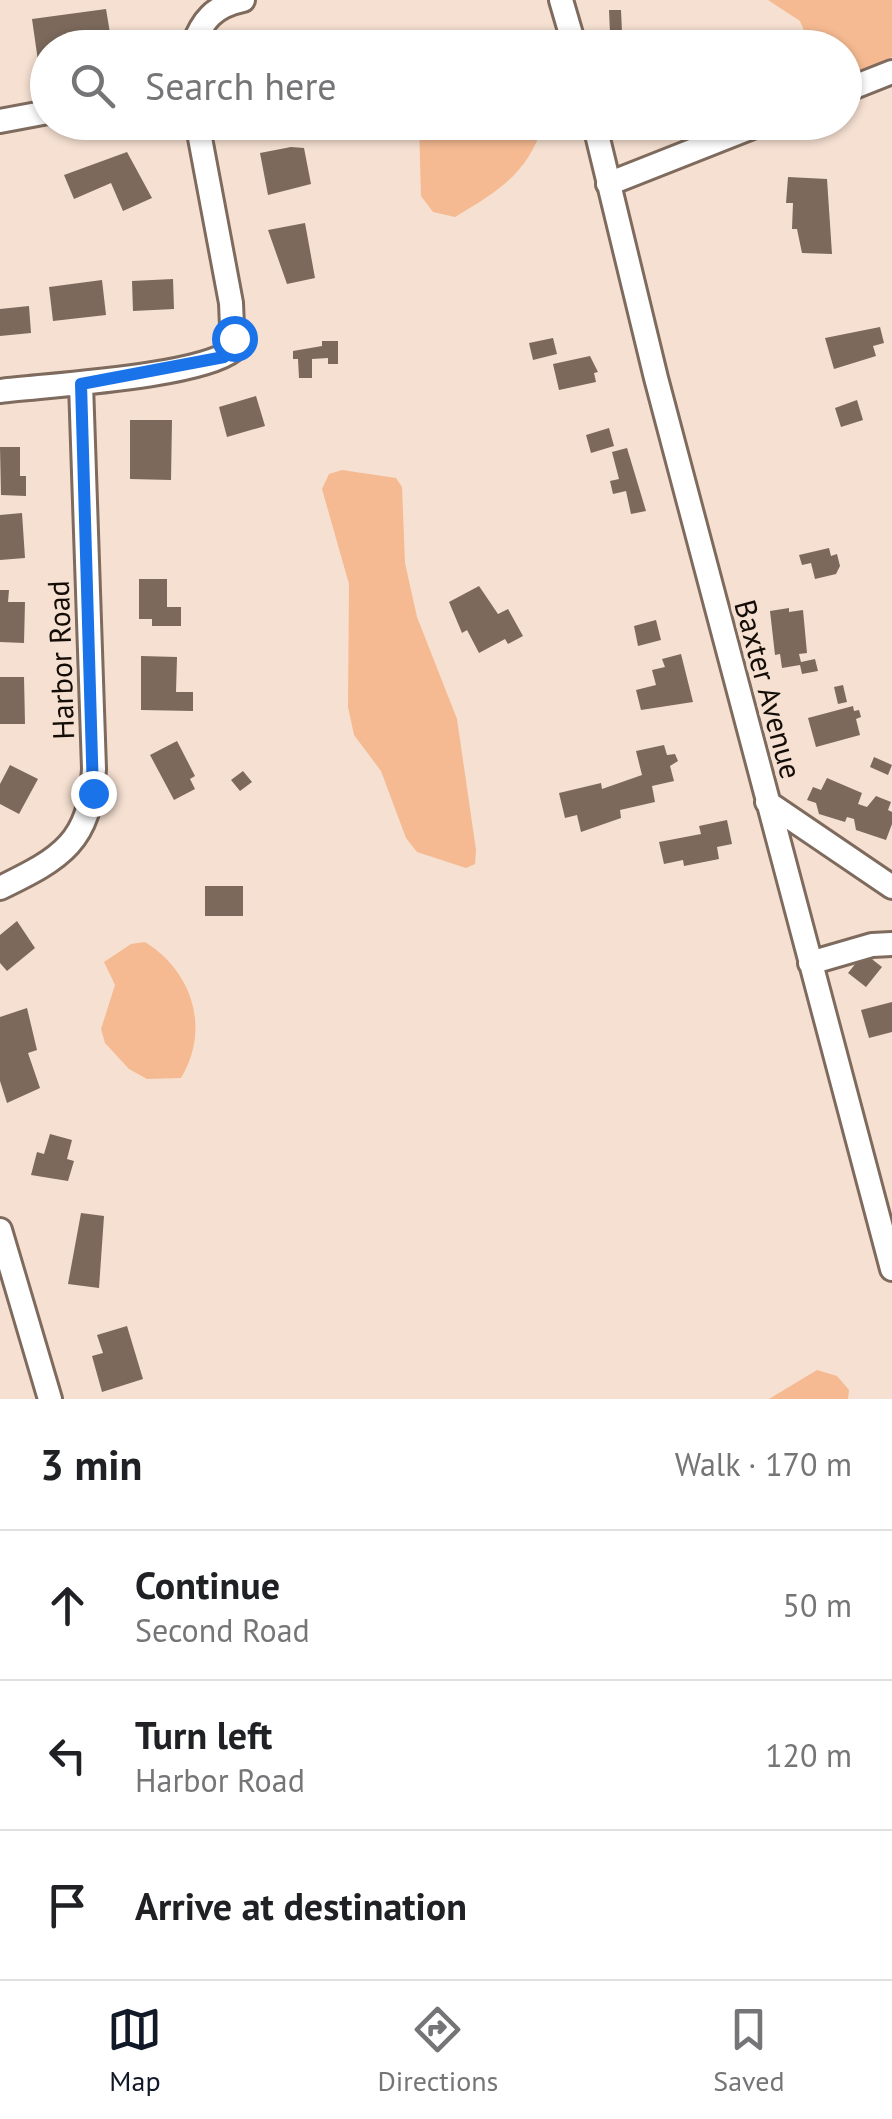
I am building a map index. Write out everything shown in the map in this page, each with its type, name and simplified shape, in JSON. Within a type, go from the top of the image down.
[{"type":"street","points":[[199,30],[214,8],[243,0]]},
{"type":"street","points":[[561,0],[570,30]]},
{"type":"street","points":[[862,84],[892,72]]},
{"type":"street","points":[[0,121],[30,115]]},
{"type":"street","points":[[0,391],[81,384],[203,363],[233,350],[199,140]]},
{"type":"street","name":"Baxter Avenue","points":[[598,140],[767,802],[892,1269]]},
{"type":"street","points":[[608,184],[719,140]]},
{"type":"street","name":"Harbor Road","points":[[0,888],[58,858],[84,828],[94,769],[81,384]]},
{"type":"street","points":[[767,802],[892,887]]},
{"type":"street","points":[[810,963],[892,944]]},
{"type":"street","points":[[0,1230],[50,1399]]},
{"type":"shaded area","points":[[768,0],[892,0],[892,57],[862,70],[862,30],[804,30],[800,21]]},
{"type":"shaded area","points":[[419,140],[537,140],[510,179],[455,217],[433,212],[421,196]]},
{"type":"shaded area","points":[[342,470],[396,478],[402,487],[405,563],[417,617],[457,719],[476,850],[475,864],[466,868],[417,852],[406,838],[381,771],[354,735],[348,707],[349,584],[322,489],[329,474]]},
{"type":"shaded area","points":[[145,942],[175,968],[192,1002],[195,1040],[181,1078],[147,1079],[129,1069],[105,1043],[101,1029],[115,985],[104,962],[131,944]]},
{"type":"shaded area","points":[[817,1370],[837,1376],[849,1390],[848,1399],[769,1399]]},
{"type":"building","points":[[106,9],[110,30],[34,30],[32,19]]},
{"type":"building","points":[[609,10],[621,10],[622,30],[610,30]]},
{"type":"building","points":[[304,148],[311,184],[268,195],[260,153]]},
{"type":"building","points":[[127,152],[152,198],[123,211],[111,183],[74,199],[64,175]]},
{"type":"building","points":[[788,177],[827,179],[832,254],[802,253],[797,229],[792,229],[793,203],[786,203]]},
{"type":"building","points":[[305,223],[315,278],[287,284],[268,230]]},
{"type":"building","points":[[173,279],[174,309],[133,311],[132,281]]},
{"type":"building","points":[[102,280],[106,315],[53,321],[49,287]]},
{"type":"building","points":[[29,306],[31,333],[0,336],[0,309]]},
{"type":"building","points":[[880,327],[884,343],[873,346],[876,356],[834,369],[825,338]]},
{"type":"building","points":[[553,338],[557,354],[533,360],[529,343]]},
{"type":"building","points":[[322,341],[338,341],[338,364],[328,364],[328,358],[312,359],[312,378],[299,378],[298,359],[293,359],[293,351],[322,346]]},
{"type":"building","points":[[590,356],[598,372],[594,373],[596,382],[559,390],[553,364]]},
{"type":"building","points":[[256,396],[265,426],[227,437],[219,407]]},
{"type":"building","points":[[857,400],[863,420],[841,427],[835,408]]},
{"type":"building","points":[[130,420],[172,420],[171,480],[130,479]]},
{"type":"building","points":[[609,428],[614,446],[591,453],[586,435]]},
{"type":"building","points":[[0,447],[20,447],[20,476],[26,476],[26,496],[1,495]]},
{"type":"building","points":[[627,448],[646,511],[631,514],[626,491],[613,494],[610,481],[619,479],[612,452]]},
{"type":"building","points":[[22,513],[25,558],[0,560],[0,515]]},
{"type":"building","points":[[829,548],[831,556],[837,554],[840,566],[836,574],[815,579],[811,563],[802,565],[799,555]]},
{"type":"building","points":[[139,579],[167,579],[167,607],[181,607],[181,626],[152,626],[152,619],[139,619]]},
{"type":"building","points":[[479,586],[498,614],[508,609],[523,636],[508,644],[505,639],[479,653],[467,630],[462,633],[449,602]]},
{"type":"building","points":[[0,590],[9,590],[8,602],[25,602],[24,643],[0,642]]},
{"type":"building","points":[[789,608],[789,612],[803,610],[807,653],[799,654],[801,662],[815,659],[818,671],[802,674],[800,665],[782,668],[780,654],[775,655],[770,611]]},
{"type":"building","points":[[656,620],[661,640],[638,646],[634,626]]},
{"type":"building","points":[[681,654],[693,702],[641,710],[636,690],[656,685],[652,670],[665,667],[662,659]]},
{"type":"building","points":[[141,656],[177,657],[176,692],[193,692],[193,711],[141,710]]},
{"type":"building","points":[[0,677],[24,677],[25,724],[0,724]]},
{"type":"building","points":[[843,685],[847,702],[838,704],[834,687]]},
{"type":"building","points":[[853,706],[861,717],[856,719],[860,735],[816,747],[808,718]]},
{"type":"building","points":[[177,741],[195,776],[190,779],[195,789],[174,800],[150,755]]},
{"type":"building","points":[[664,745],[667,755],[675,754],[678,761],[670,766],[674,781],[652,786],[655,802],[620,810],[621,818],[581,832],[577,815],[565,818],[559,793],[601,783],[602,789],[642,775],[636,751]]},
{"type":"building","points":[[874,757],[892,765],[888,775],[870,767]]},
{"type":"building","points":[[10,765],[38,779],[19,814],[0,804],[0,784]]},
{"type":"building","points":[[243,771],[252,782],[240,791],[231,780]]},
{"type":"building","points":[[827,778],[862,793],[858,804],[867,807],[876,796],[891,802],[888,810],[892,812],[892,824],[886,840],[856,830],[854,819],[847,817],[845,822],[819,814],[816,803],[807,800],[813,787],[821,790]]},
{"type":"building","points":[[727,820],[732,844],[717,847],[719,859],[684,866],[683,860],[664,864],[659,842],[701,834],[699,826]]},
{"type":"building","points":[[205,886],[243,886],[243,916],[205,916]]},
{"type":"building","points":[[17,921],[35,948],[7,971],[0,963],[0,935]]},
{"type":"building","points":[[864,953],[882,967],[866,987],[848,973]]},
{"type":"building","points":[[892,1002],[892,1032],[869,1038],[861,1010]]},
{"type":"building","points":[[27,1008],[37,1050],[28,1053],[40,1088],[7,1103],[0,1081],[0,1017]]},
{"type":"building","points":[[50,1134],[72,1140],[67,1159],[74,1161],[68,1181],[31,1175],[37,1152],[44,1154]]},
{"type":"building","points":[[81,1213],[104,1216],[99,1288],[68,1284]]},
{"type":"building","points":[[127,1326],[143,1379],[102,1392],[92,1356],[103,1353],[97,1335]]},
{"type":"route","points":[[93,793],[81,384],[224,357],[233,350],[234,338]]}]
